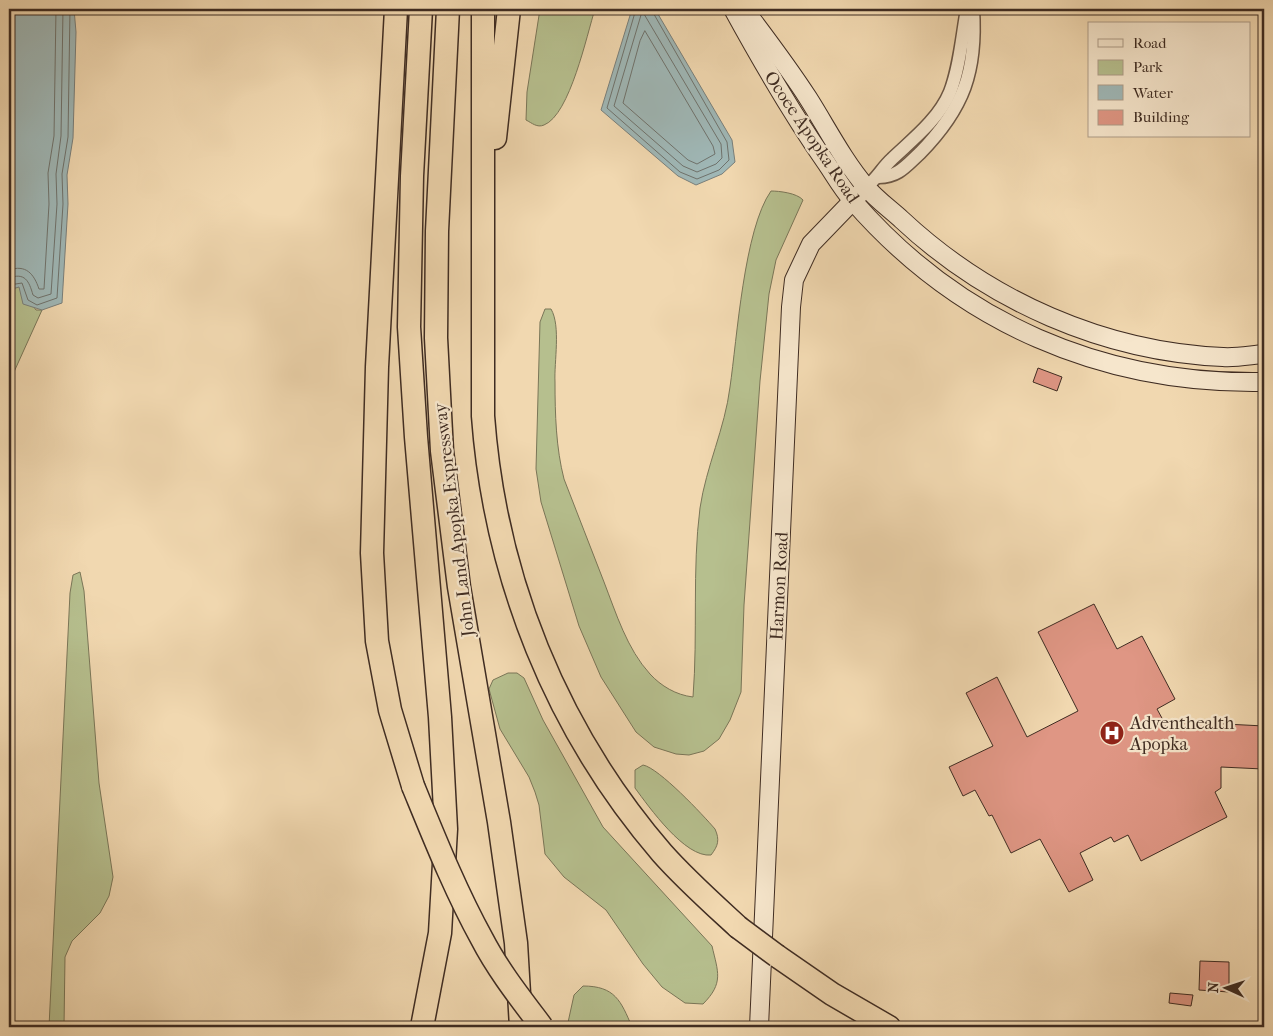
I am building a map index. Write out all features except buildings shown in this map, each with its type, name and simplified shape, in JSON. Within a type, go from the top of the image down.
[{"type":"highway","points":[[396,9],[377,366],[372,553],[377,641],[390,710],[413,786],[452,879],[482,939],[497,964],[542,1027]]},
{"type":"highway","name":"John Land Apopka Expressway","points":[[421,9],[412,176],[409,327],[416,437],[440,717],[446,829],[440,933],[422,1027]]},
{"type":"highway","name":"John Land Apopka Expressway","points":[[448,9],[437,231],[436,338],[442,451],[459,587],[499,822],[516,943],[520,1027]]},
{"type":"highway","points":[[483,9],[483,416],[486,459],[501,539],[526,621],[565,710],[614,790],[667,858],[700,892],[738,926],[776,956],[832,994],[889,1027]]},
{"type":"highway","points":[[483,228],[509,9]]},
{"type":"main road","name":"Ocoee Apopka Road","points":[[733,9],[769,76],[852,200],[914,262],[946,288],[988,314],[1031,336],[1072,353],[1119,368],[1158,375],[1223,382],[1264,382]]},
{"type":"main road","name":"Ocoee Apopka Road","points":[[744,9],[872,182],[924,240],[985,285],[1042,313],[1092,332],[1160,350],[1224,357],[1264,354]]},
{"type":"main road","name":"Harmon Road","points":[[759,1027],[791,307],[794,280],[811,244],[852,200],[872,182]]},
{"type":"street","name":"Harmon Road","points":[[872,182],[886,165],[929,123],[950,93],[959,59],[967,9]]},
{"type":"street","name":"Harmon Road","points":[[872,182],[893,177],[911,161],[947,124],[960,102],[969,80],[973,57],[973,9]]},
{"type":"green space","points":[[540,9],[595,9],[576,73],[562,106],[553,118],[544,125],[539,126],[526,120],[527,92]]},
{"type":"green space","points":[[771,191],[792,194],[803,200],[776,260],[769,294],[760,381],[744,605],[741,692],[730,720],[719,739],[704,751],[689,755],[676,754],[654,747],[636,732],[601,677],[579,626],[541,502],[536,469],[540,322],[545,309],[551,309],[556,325],[555,406],[561,467],[618,618],[635,653],[650,674],[669,689],[693,697],[696,555],[700,508],[728,402],[748,257],[762,208]]},
{"type":"green space","points":[[19,286],[36,310],[42,310],[9,383],[9,290]]},
{"type":"green space","points":[[80,572],[84,591],[99,783],[113,877],[109,896],[100,913],[72,941],[65,957],[64,1027],[49,1027],[70,593],[73,575]]},
{"type":"green space","points":[[508,673],[517,673],[524,678],[543,720],[603,827],[712,946],[718,977],[714,990],[703,1004],[685,1003],[662,987],[643,964],[606,910],[564,877],[545,854],[539,805],[535,792],[529,777],[500,729],[489,689],[493,680]]},
{"type":"green space","points":[[643,765],[670,783],[715,829],[718,843],[711,855],[701,854],[679,840],[658,818],[641,796],[635,788],[635,770]]},
{"type":"green space","points":[[583,986],[610,992],[620,1003],[632,1027],[567,1027],[574,995]]},
{"type":"water","points":[[9,9],[74,9],[76,32],[73,138],[67,175],[68,204],[62,303],[42,310],[23,304],[19,287],[9,290]]},
{"type":"water","points":[[632,9],[655,9],[732,140],[735,162],[722,174],[696,185],[678,176],[601,110]]},
{"type":"place","name":"Adventhealth Apopka","points":[[1112,733]]}]
